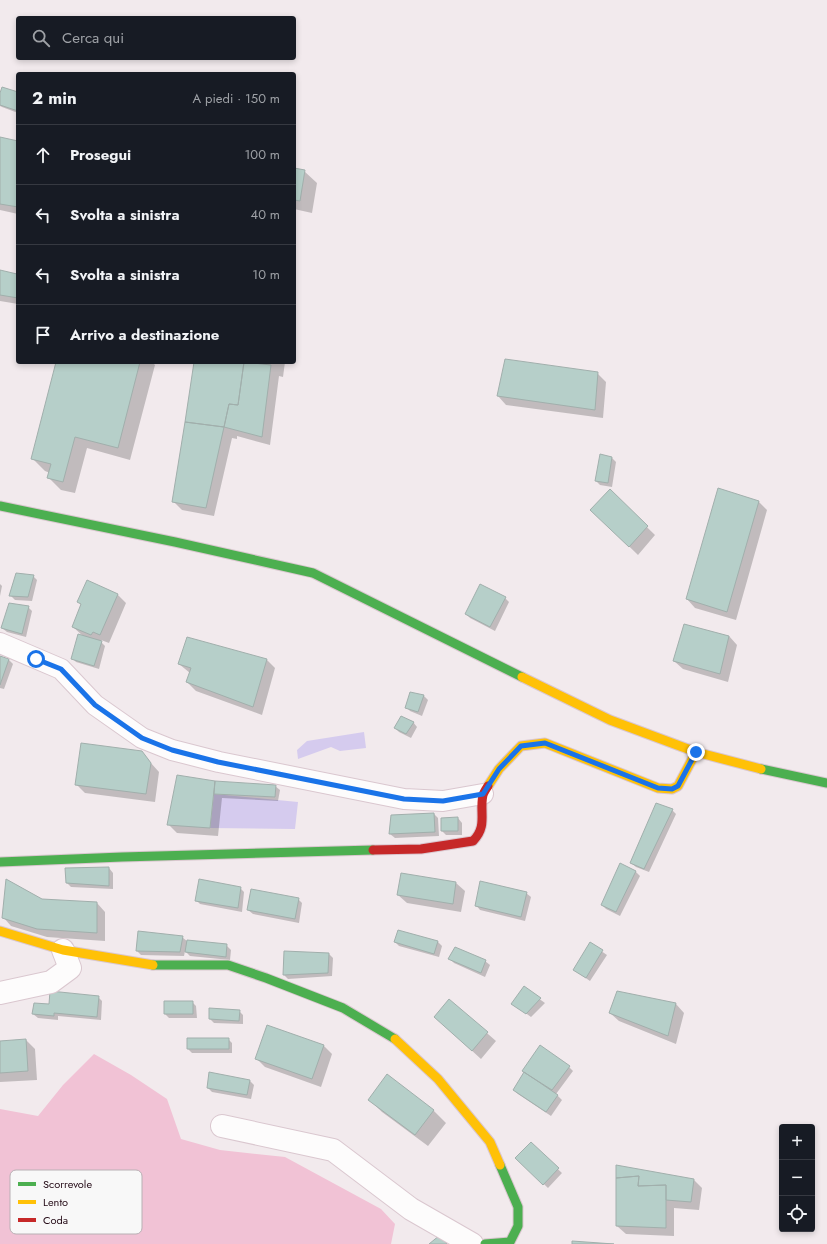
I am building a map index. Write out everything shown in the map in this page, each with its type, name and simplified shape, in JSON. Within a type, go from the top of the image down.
[{"type":"street","points":[[0,506],[175,542],[312,573],[610,720],[696,752],[774,773],[827,783]]},
{"type":"street","points":[[0,862],[421,849],[473,841],[478,836],[482,827],[483,794],[499,769],[521,746],[545,743],[658,788],[672,789],[678,786],[696,752]]},
{"type":"street","points":[[0,931],[64,950],[157,966],[228,966],[266,978],[343,1008],[396,1039],[438,1079],[490,1142],[518,1207],[518,1226],[510,1242],[485,1244]]},
{"type":"street","points":[[0,993],[51,982],[70,968],[64,950]]},
{"type":"street","points":[[222,1126],[333,1150],[410,1209],[472,1244]]},
{"type":"lane","points":[[0,643],[61,669],[95,705],[142,738],[172,750],[218,762],[404,799],[443,801],[483,794]]},
{"type":"shaded area","points":[[364,732],[366,748],[340,751],[331,747],[298,759],[297,750],[307,741]]},
{"type":"shaded area","points":[[214,794],[298,802],[295,829],[210,828]]},
{"type":"shaded area","points":[[94,1054],[131,1075],[167,1099],[181,1139],[220,1150],[285,1157],[381,1209],[395,1224],[391,1244],[0,1244],[0,1109],[38,1116],[63,1085]]},
{"type":"building","points":[[2,87],[16,91],[16,110],[0,105],[0,93]]},
{"type":"building","points":[[0,137],[16,141],[16,207],[0,204]]},
{"type":"building","points":[[296,168],[305,170],[300,201],[296,200]]},
{"type":"building","points":[[0,270],[16,274],[16,298],[0,295]]},
{"type":"building","points":[[505,359],[598,372],[595,410],[497,396]]},
{"type":"building","points":[[55,364],[139,364],[118,448],[75,437],[63,482],[47,478],[51,464],[31,459]]},
{"type":"building","points":[[194,364],[244,364],[238,405],[229,404],[224,427],[185,422]]},
{"type":"building","points":[[244,364],[271,365],[262,437],[224,427],[229,404],[238,405]]},
{"type":"building","points":[[185,422],[224,427],[206,508],[172,502]]},
{"type":"building","points":[[600,454],[612,457],[608,483],[595,481]]},
{"type":"building","points":[[718,488],[759,501],[727,612],[686,599]]},
{"type":"building","points":[[610,489],[648,526],[629,547],[590,510]]},
{"type":"building","points":[[16,573],[34,575],[28,597],[9,596]]},
{"type":"building","points":[[87,580],[118,594],[100,635],[93,632],[91,635],[72,627],[81,604],[77,602]]},
{"type":"building","points":[[480,584],[506,597],[490,627],[465,614]]},
{"type":"building","points":[[9,603],[29,606],[22,634],[1,628]]},
{"type":"building","points":[[684,624],[729,636],[720,674],[673,661]]},
{"type":"building","points":[[78,634],[102,641],[94,666],[71,659]]},
{"type":"building","points":[[187,637],[267,659],[253,707],[186,682],[191,668],[178,664]]},
{"type":"building","points":[[0,656],[9,659],[0,685]]},
{"type":"building","points":[[410,692],[424,695],[418,712],[405,708]]},
{"type":"building","points":[[401,716],[414,722],[406,734],[394,728]]},
{"type":"building","points":[[81,743],[142,751],[151,763],[146,794],[75,785]]},
{"type":"building","points":[[177,775],[215,781],[210,828],[167,825]]},
{"type":"building","points":[[215,781],[276,785],[275,797],[214,794]]},
{"type":"building","points":[[656,803],[673,809],[644,869],[630,863]]},
{"type":"building","points":[[434,813],[435,832],[389,834],[391,815]]},
{"type":"building","points":[[458,817],[458,831],[441,831],[441,818]]},
{"type":"building","points":[[620,863],[636,871],[616,912],[601,905]]},
{"type":"building","points":[[109,867],[109,886],[66,883],[65,868]]},
{"type":"building","points":[[401,873],[456,882],[453,904],[397,895]]},
{"type":"building","points":[[6,879],[42,899],[97,902],[97,933],[37,929],[2,918]]},
{"type":"building","points":[[199,879],[241,887],[238,908],[195,901]]},
{"type":"building","points":[[480,881],[527,892],[521,917],[475,906]]},
{"type":"building","points":[[251,889],[299,898],[295,919],[247,910]]},
{"type":"building","points":[[398,930],[438,941],[434,954],[394,942]]},
{"type":"building","points":[[138,931],[183,936],[180,952],[136,951]]},
{"type":"building","points":[[187,940],[227,944],[226,957],[185,952]]},
{"type":"building","points":[[590,942],[603,950],[586,978],[573,970]]},
{"type":"building","points":[[455,947],[486,960],[481,973],[448,959]]},
{"type":"building","points":[[284,951],[329,953],[328,973],[283,975]]},
{"type":"building","points":[[524,986],[541,998],[526,1014],[511,1004]]},
{"type":"building","points":[[50,991],[99,996],[97,1017],[54,1013],[54,1016],[32,1014],[34,1003],[49,1004]]},
{"type":"building","points":[[617,991],[676,1003],[668,1036],[609,1013]]},
{"type":"building","points":[[449,999],[488,1032],[472,1051],[434,1017]]},
{"type":"building","points":[[164,1001],[193,1001],[193,1014],[164,1014]]},
{"type":"building","points":[[209,1008],[240,1010],[239,1021],[209,1019]]},
{"type":"building","points":[[267,1025],[324,1045],[312,1079],[255,1059]]},
{"type":"building","points":[[187,1038],[229,1038],[229,1049],[187,1049]]},
{"type":"building","points":[[26,1039],[28,1071],[0,1073],[0,1041]]},
{"type":"building","points":[[540,1045],[570,1066],[552,1090],[522,1071]]},
{"type":"building","points":[[209,1072],[250,1080],[247,1095],[207,1088]]},
{"type":"building","points":[[524,1072],[558,1095],[546,1112],[513,1090]]},
{"type":"building","points":[[387,1074],[434,1110],[415,1135],[368,1100]]},
{"type":"building","points":[[531,1142],[559,1168],[543,1185],[515,1158]]},
{"type":"building","points":[[616,1165],[694,1179],[691,1202],[666,1200],[666,1185],[638,1186],[639,1176],[616,1178]]},
{"type":"building","points":[[639,1176],[638,1186],[666,1185],[666,1228],[616,1226],[616,1178]]},
{"type":"building","points":[[440,1235],[447,1244],[429,1244]]},
{"type":"building","points":[[572,1241],[614,1244],[572,1244]]},
{"type":"traffic: fast","points":[[0,506],[175,542],[313,573],[522,677]]},
{"type":"traffic: fast","points":[[761,769],[827,783]]},
{"type":"traffic: fast","points":[[0,862],[373,850]]},
{"type":"traffic: fast","points":[[153,965],[228,965],[343,1008],[395,1039]]},
{"type":"traffic: fast","points":[[485,1244],[510,1242],[518,1226],[518,1207],[500,1165]]},
{"type":"traffic: slow","points":[[522,677],[610,720],[696,752],[761,769]]},
{"type":"traffic: slow","points":[[488,786],[499,769],[521,746],[545,743],[658,788],[672,789],[678,786],[696,752]]},
{"type":"traffic: slow","points":[[0,931],[63,950],[153,965]]},
{"type":"traffic: slow","points":[[395,1039],[438,1079],[490,1142],[500,1165]]},
{"type":"traffic: jam","points":[[373,850],[421,849],[473,841],[478,835],[482,824],[482,801],[484,792],[488,786]]},
{"type":"route","points":[[36,659],[61,669],[95,705],[142,738],[172,750],[218,762],[404,799],[443,801],[483,794],[499,769],[521,746],[545,743],[658,788],[672,789],[678,786],[696,752]]}]
